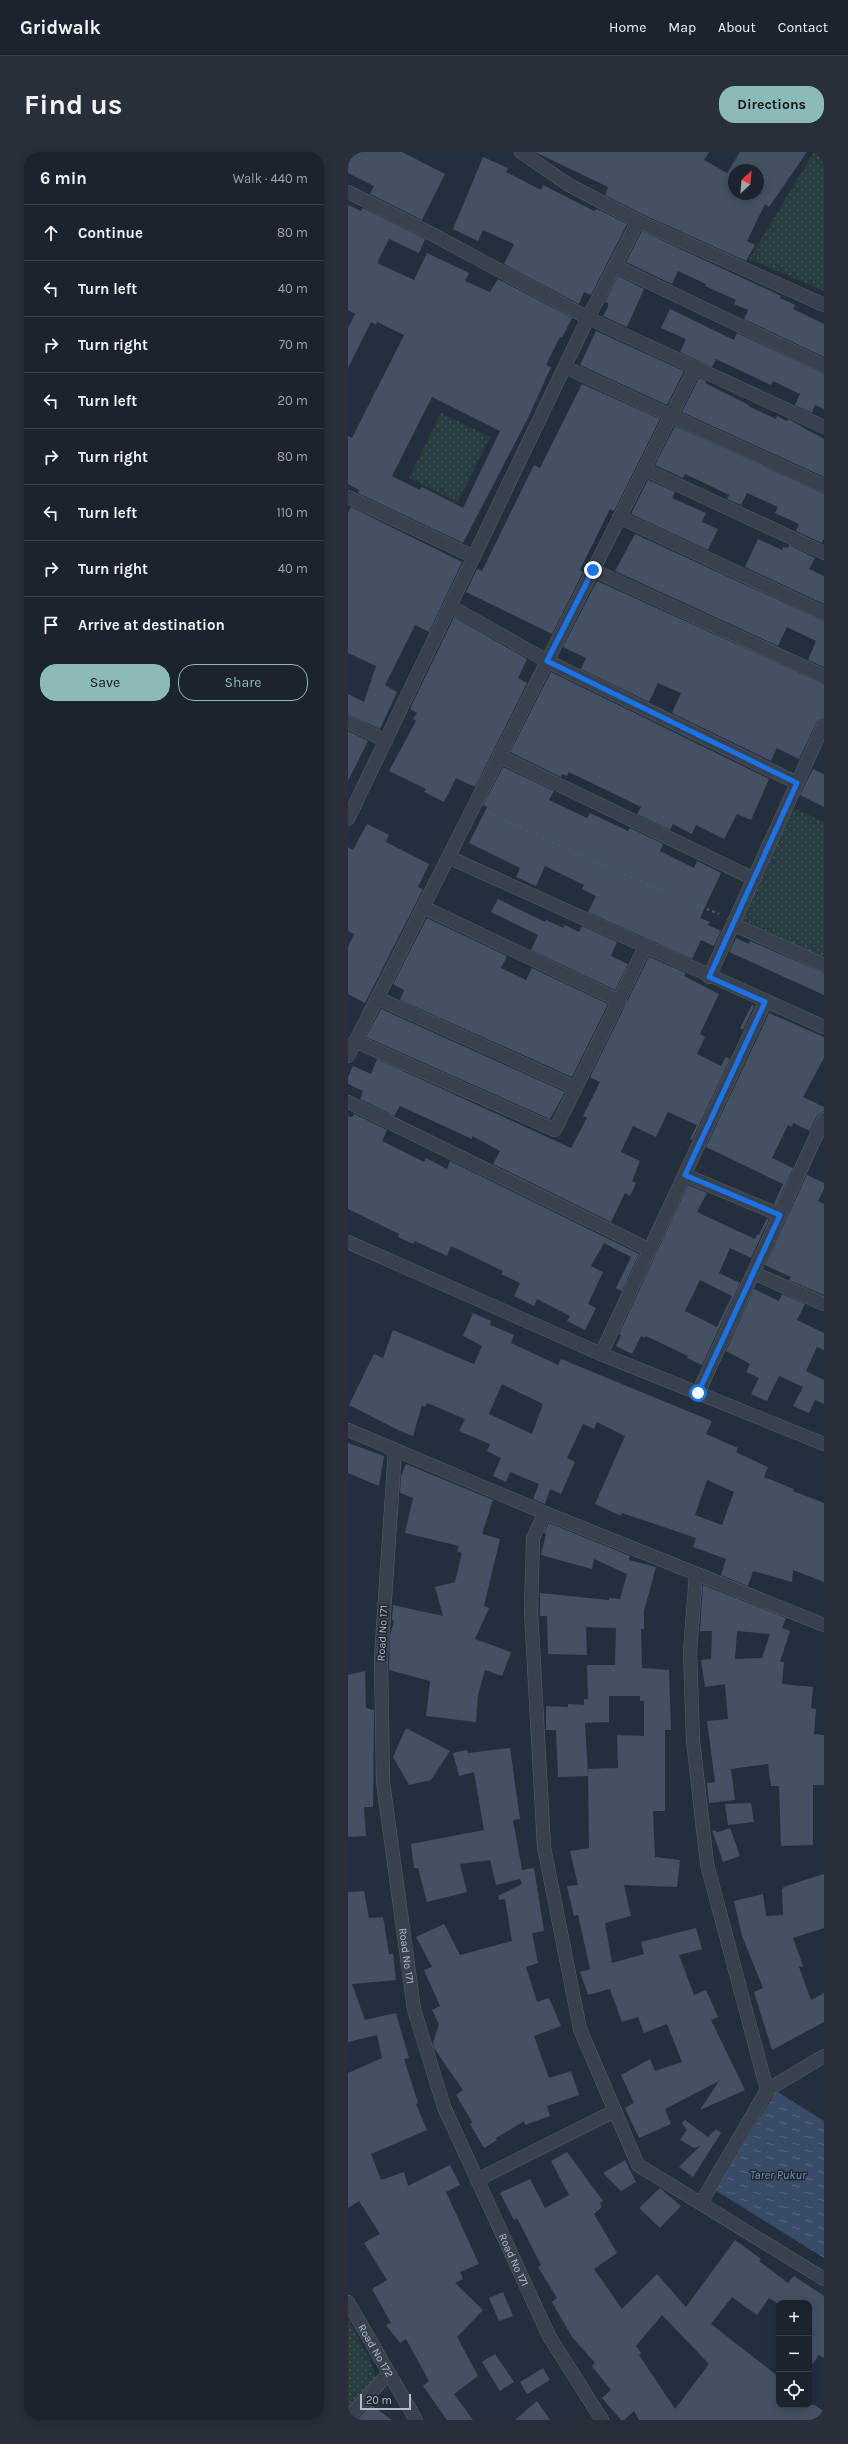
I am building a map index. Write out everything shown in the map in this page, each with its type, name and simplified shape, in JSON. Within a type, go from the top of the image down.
[{"type":"street","points":[[521,152],[569,185],[638,221],[824,306]]},
{"type":"street","points":[[348,192],[428,232],[588,318],[824,427]]},
{"type":"street","points":[[348,819],[588,318],[638,221]]},
{"type":"street","points":[[615,266],[824,366]]},
{"type":"street","points":[[565,366],[824,486]]},
{"type":"street","points":[[348,1056],[695,368]]},
{"type":"street","points":[[644,469],[824,553]]},
{"type":"street","points":[[348,497],[474,557]]},
{"type":"street","points":[[620,517],[824,613]]},
{"type":"street","points":[[593,570],[824,676]]},
{"type":"street","points":[[450,606],[547,661],[797,783]]},
{"type":"street","points":[[348,722],[386,740]]},
{"type":"street","points":[[709,977],[824,724]]},
{"type":"street","points":[[499,756],[754,879]]},
{"type":"street","points":[[448,857],[709,977],[824,1027]]},
{"type":"street","points":[[423,907],[620,1001]]},
{"type":"street","points":[[733,924],[824,965]]},
{"type":"street","points":[[355,1041],[555,1130],[645,948]]},
{"type":"street","points":[[377,998],[576,1088]]},
{"type":"street","points":[[601,1354],[765,1002]]},
{"type":"street","points":[[348,1102],[650,1250]]},
{"type":"street","points":[[698,1393],[824,1120]]},
{"type":"street","points":[[685,1175],[780,1215]]},
{"type":"street","points":[[348,1242],[601,1354],[824,1444]]},
{"type":"street","points":[[754,1273],[824,1304]]},
{"type":"street","points":[[348,1430],[545,1513],[824,1625]]},
{"type":"street","name":"Road No 171","points":[[395,1450],[380,1658],[382,1782],[414,2009],[444,2108],[549,2336],[602,2420]]},
{"type":"street","points":[[545,1513],[533,1538],[531,1611],[544,1847],[580,2029],[638,2165],[824,2279]]},
{"type":"street","points":[[696,1574],[690,1652],[693,1740],[707,1864],[767,2090]]},
{"type":"street","points":[[701,2203],[767,2090],[824,2056]]},
{"type":"street","points":[[477,2180],[615,2111]]},
{"type":"street","name":"Road No 172","points":[[348,2302],[388,2374],[416,2420]]},
{"type":"street","points":[[348,2418],[388,2374]]},
{"type":"path","points":[[474,806],[597,863],[719,914]]},
{"type":"green space","points":[[814,152],[824,152],[824,291],[749,259]]},
{"type":"green space","points":[[441,413],[490,437],[458,502],[409,478]]},
{"type":"green space","points":[[794,808],[824,822],[824,959],[741,919]]},
{"type":"green space","points":[[348,2318],[372,2364],[378,2387],[348,2420]]},
{"type":"water","name":"Tarer Pukur","points":[[776,2091],[824,2121],[824,2258],[715,2190]]},
{"type":"building","points":[[348,152],[402,152],[445,174],[422,220],[370,194],[374,186],[348,173]]},
{"type":"building","points":[[535,152],[709,152],[704,160],[727,173],[728,171],[728,200],[764,200],[764,164],[733,164],[740,152],[807,152],[769,207],[765,204],[747,241],[755,245],[746,261],[642,214],[605,195],[608,187]]},
{"type":"building","points":[[483,157],[508,168],[506,172],[541,190],[543,185],[594,211],[597,209],[627,224],[591,295],[584,292],[579,304],[504,264],[514,244],[483,230],[478,241],[453,229]]},
{"type":"building","points":[[348,205],[361,211],[363,208],[425,239],[419,253],[389,239],[377,263],[414,280],[427,253],[469,273],[465,281],[490,292],[498,279],[572,318],[562,338],[560,337],[546,365],[551,367],[529,416],[463,543],[358,493],[359,490],[348,484],[348,436],[352,438],[404,335],[377,322],[376,325],[371,322],[348,368],[348,328],[355,314],[348,310]],"holes":[[[432,397],[500,431],[463,508],[422,487],[420,490],[392,476]]]},
{"type":"building","points":[[642,231],[781,296],[780,298],[795,305],[793,309],[824,324],[824,357],[744,319],[748,310],[734,304],[736,300],[705,286],[706,284],[678,271],[672,284],[626,262]]},
{"type":"building","points":[[618,276],[644,289],[627,327],[603,316],[608,307],[608,303],[605,302]]},
{"type":"building","points":[[670,309],[734,340],[737,333],[824,374],[824,409],[815,405],[812,413],[795,405],[800,394],[773,381],[771,385],[716,359],[712,367],[680,352],[686,339],[661,328]]},
{"type":"building","points":[[596,331],[684,371],[667,405],[580,365]]},
{"type":"building","points":[[699,378],[706,381],[705,383],[749,405],[748,406],[776,419],[777,416],[787,421],[788,419],[824,439],[824,477],[682,412]]},
{"type":"building","points":[[582,384],[660,419],[614,511],[610,509],[580,570],[583,572],[552,634],[466,592],[477,569],[482,571],[534,465],[540,468]]},
{"type":"building","points":[[675,426],[824,494],[824,538],[822,543],[796,531],[799,524],[775,513],[778,507],[747,493],[741,505],[727,499],[729,495],[685,474],[683,478],[655,465]]},
{"type":"building","points":[[648,480],[675,492],[672,498],[706,513],[702,522],[718,529],[708,550],[631,514]]},
{"type":"building","points":[[351,507],[462,562],[429,632],[415,625],[385,685],[397,692],[380,729],[348,714],[348,694],[364,702],[376,666],[348,653],[348,513]]},
{"type":"building","points":[[635,534],[824,621],[824,667],[808,660],[816,641],[787,627],[778,646],[615,571]]},
{"type":"building","points":[[758,539],[782,550],[783,547],[788,548],[789,545],[815,558],[809,569],[824,576],[824,604],[745,567]]},
{"type":"building","points":[[597,581],[824,684],[824,716],[817,721],[799,759],[777,748],[771,761],[672,713],[681,693],[658,683],[649,702],[581,669],[586,658],[563,647]]},
{"type":"building","points":[[454,617],[527,659],[518,678],[527,683],[475,787],[456,778],[444,802],[424,792],[426,789],[389,771],[416,721],[413,719],[417,713],[410,709]]},
{"type":"building","points":[[551,672],[769,779],[751,820],[737,814],[724,839],[696,825],[692,834],[673,824],[670,830],[637,814],[641,807],[569,772],[567,776],[562,774],[561,777],[510,752]]},
{"type":"building","points":[[348,731],[368,741],[348,781]]},
{"type":"building","points":[[503,767],[554,791],[549,800],[587,818],[590,813],[628,831],[630,828],[663,844],[660,851],[694,868],[697,861],[721,873],[700,918],[710,922],[708,925],[721,931],[714,946],[701,940],[692,959],[588,912],[596,896],[582,889],[584,885],[545,866],[536,886],[516,877],[520,868],[469,843],[487,807],[483,805]]},
{"type":"building","points":[[813,769],[824,774],[824,807],[800,795]]},
{"type":"building","points":[[367,824],[389,835],[386,842],[429,864],[418,887],[423,889],[365,1003],[348,994],[348,947],[354,934],[348,931],[348,847],[353,850]]},
{"type":"building","points":[[498,899],[545,922],[546,920],[563,928],[565,925],[579,932],[582,926],[617,942],[611,956],[628,964],[615,990],[531,950],[538,935],[491,912]]},
{"type":"building","points":[[427,918],[507,956],[501,968],[526,980],[532,968],[608,1004],[572,1077],[400,1000],[404,990],[393,984]]},
{"type":"building","points":[[736,938],[749,944],[750,941],[824,973],[824,995],[729,952]]},
{"type":"building","points":[[649,957],[686,973],[684,976],[719,994],[700,1034],[705,1037],[697,1054],[721,1066],[726,1057],[730,1059],[692,1140],[690,1139],[697,1125],[668,1112],[656,1137],[633,1126],[621,1152],[640,1161],[632,1181],[636,1183],[630,1196],[625,1193],[611,1222],[493,1164],[500,1151],[472,1136],[472,1139],[400,1106],[394,1116],[360,1099],[363,1091],[348,1084],[348,1077],[353,1066],[371,1074],[377,1059],[571,1148],[587,1118],[583,1116],[600,1082],[590,1077]]},
{"type":"building","points":[[752,1005],[754,1006],[743,1030],[740,1028]]},
{"type":"building","points":[[381,1009],[565,1092],[550,1119],[366,1037]]},
{"type":"building","points":[[769,1013],[824,1037],[824,1058],[803,1097],[824,1107],[824,1111],[817,1115],[810,1131],[793,1123],[792,1127],[788,1125],[772,1158],[793,1168],[776,1205],[774,1204],[783,1184],[706,1147]]},
{"type":"building","points":[[354,1114],[387,1130],[382,1141],[424,1162],[426,1158],[447,1169],[450,1161],[639,1254],[622,1291],[616,1288],[631,1257],[604,1243],[591,1266],[603,1272],[588,1304],[596,1308],[585,1330],[567,1321],[570,1316],[537,1299],[534,1306],[514,1296],[520,1283],[501,1274],[503,1271],[451,1246],[447,1256],[415,1241],[413,1244],[398,1237],[399,1234],[348,1209],[348,1116],[352,1117]]},
{"type":"building","points":[[807,1175],[824,1183],[824,1189],[818,1201],[824,1204],[824,1295],[789,1280],[791,1277],[765,1265]]},
{"type":"building","points":[[688,1185],[707,1193],[697,1212],[755,1239],[757,1234],[759,1235],[767,1218],[769,1219],[751,1258],[730,1248],[719,1273],[740,1283],[702,1365],[687,1358],[688,1356],[646,1336],[645,1338],[641,1336],[632,1354],[616,1346],[621,1335],[619,1334]],"holes":[[[700,1280],[732,1296],[717,1327],[685,1311]]]},
{"type":"building","points":[[754,1289],[779,1301],[782,1294],[805,1304],[797,1320],[824,1333],[824,1350],[817,1347],[806,1371],[824,1380],[824,1404],[815,1400],[809,1413],[793,1406],[803,1387],[779,1376],[767,1401],[751,1394],[759,1378],[746,1372],[750,1364],[726,1351]]},
{"type":"building","points":[[473,1313],[491,1321],[490,1325],[514,1335],[511,1343],[558,1365],[561,1359],[712,1421],[706,1434],[738,1448],[736,1452],[768,1467],[764,1477],[794,1489],[793,1491],[824,1503],[824,1582],[793,1570],[792,1582],[753,1571],[748,1586],[721,1575],[726,1559],[693,1547],[696,1538],[622,1513],[621,1516],[595,1504],[625,1436],[597,1422],[594,1429],[583,1424],[567,1458],[575,1462],[561,1494],[550,1489],[545,1504],[533,1499],[539,1484],[510,1472],[506,1482],[493,1476],[501,1458],[487,1451],[490,1444],[459,1431],[465,1419],[427,1403],[425,1407],[422,1405],[413,1436],[349,1405],[374,1354],[383,1358],[393,1330],[474,1364],[482,1346],[463,1336]],"holes":[[[502,1384],[543,1404],[532,1434],[489,1414]],[[707,1480],[734,1492],[722,1525],[695,1515]]]},
{"type":"building","points":[[348,1443],[384,1456],[379,1486],[348,1473]]},
{"type":"building","points":[[406,1464],[493,1500],[482,1534],[500,1539],[484,1606],[489,1608],[475,1639],[511,1652],[502,1676],[485,1670],[478,1695],[476,1722],[426,1716],[430,1681],[389,1670],[390,1636],[394,1621],[392,1620],[393,1605],[443,1616],[435,1587],[455,1582],[462,1553],[457,1551],[459,1546],[405,1533],[413,1498],[400,1493],[401,1476]]},
{"type":"building","points":[[549,1523],[630,1556],[629,1560],[656,1567],[644,1611],[644,1629],[641,1629],[642,1668],[669,1670],[671,1730],[665,1730],[665,1811],[653,1811],[655,1857],[680,1860],[677,1887],[624,1885],[631,1916],[605,1923],[612,1963],[644,1954],[641,1942],[696,1928],[702,1949],[679,1955],[694,1995],[706,1990],[718,2017],[711,2020],[745,2090],[700,2110],[719,2081],[665,2109],[671,2124],[639,2138],[625,2108],[634,2103],[621,2075],[650,2059],[655,2071],[682,2062],[667,2024],[644,2033],[638,2017],[622,2022],[610,1989],[588,1995],[580,1972],[590,1969],[578,1915],[574,1916],[567,1886],[578,1885],[570,1851],[589,1848],[588,1769],[618,1768],[617,1735],[644,1736],[644,1701],[640,1701],[640,1696],[609,1696],[609,1722],[585,1723],[588,1776],[558,1777],[556,1730],[546,1730],[546,1706],[568,1707],[568,1704],[584,1705],[584,1699],[588,1699],[587,1665],[615,1665],[616,1628],[586,1627],[587,1655],[548,1654],[547,1616],[540,1616],[540,1593],[609,1600],[609,1598],[620,1599],[627,1574],[594,1559],[592,1569],[541,1555],[546,1534],[544,1533]]},
{"type":"building","points":[[703,1585],[786,1618],[782,1628],[790,1631],[780,1662],[784,1662],[782,1684],[813,1687],[811,1708],[816,1709],[814,1734],[824,1735],[824,1785],[813,1785],[813,1845],[781,1846],[779,1786],[771,1786],[768,1764],[731,1769],[735,1800],[709,1803],[707,1783],[715,1782],[707,1721],[728,1719],[725,1684],[705,1687],[701,1660],[711,1659],[712,1631],[700,1631]],"holes":[[[737,1631],[770,1634],[762,1658],[735,1659]]]},
{"type":"building","points":[[365,1671],[366,1708],[374,1710],[373,1807],[364,1807],[366,1836],[348,1837],[348,1675]]},
{"type":"building","points":[[406,1728],[450,1751],[431,1780],[409,1785],[393,1757]]},
{"type":"building","points":[[510,1748],[520,1819],[513,1820],[522,1870],[534,1868],[544,1931],[532,1933],[538,1963],[526,1967],[537,2002],[549,1998],[561,2026],[534,2036],[549,2078],[571,2071],[579,2095],[547,2106],[550,2116],[525,2125],[524,2121],[496,2138],[497,2140],[484,2148],[470,2124],[472,2122],[456,2095],[463,2090],[434,2048],[433,2043],[439,2024],[432,2010],[440,2006],[424,1970],[432,1967],[416,1937],[444,1924],[460,1955],[512,1941],[505,1899],[499,1900],[498,1896],[522,1884],[520,1879],[496,1885],[490,1860],[460,1864],[467,1892],[427,1902],[418,1868],[414,1868],[411,1844],[484,1830],[474,1772],[459,1776],[453,1753],[467,1750],[468,1753]]},
{"type":"building","points":[[751,1803],[754,1822],[728,1825],[725,1804]]},
{"type":"building","points":[[730,1828],[740,1856],[723,1862],[712,1830],[718,1832]]},
{"type":"building","points":[[824,1874],[824,1928],[793,1938],[803,1966],[799,1967],[811,2000],[824,1993],[824,2022],[772,2050],[754,1992],[763,1988],[742,1936],[734,1901],[763,1894],[766,1916],[783,1915],[783,1887]]},
{"type":"building","points":[[364,1891],[369,1918],[383,1917],[389,1954],[393,1954],[396,1980],[352,1984],[365,2020],[396,2013],[409,2058],[404,2059],[418,2103],[416,2104],[427,2130],[371,2154],[381,2180],[404,2172],[408,2186],[450,2165],[460,2185],[446,2192],[479,2264],[460,2272],[463,2279],[455,2283],[483,2310],[457,2337],[478,2376],[454,2394],[473,2420],[447,2420],[423,2386],[429,2381],[406,2339],[400,2343],[386,2325],[391,2323],[372,2289],[387,2280],[364,2243],[380,2234],[359,2201],[348,2208],[348,2073],[382,2058],[377,2035],[348,2042],[348,1892]]},
{"type":"building","points":[[685,2120],[708,2137],[716,2129],[721,2133],[693,2177],[679,2167],[700,2146],[694,2148],[680,2140],[687,2130],[682,2123]]},
{"type":"building","points":[[567,2152],[603,2201],[600,2203],[602,2207],[594,2214],[617,2253],[594,2269],[622,2309],[657,2274],[686,2307],[735,2240],[761,2259],[759,2261],[788,2283],[794,2276],[824,2296],[824,2358],[819,2355],[812,2365],[812,2300],[776,2300],[776,2302],[769,2298],[757,2315],[732,2297],[711,2324],[776,2375],[776,2408],[812,2408],[812,2405],[815,2405],[824,2412],[824,2420],[639,2420],[634,2411],[624,2420],[621,2420],[602,2398],[611,2390],[592,2366],[595,2363],[572,2337],[552,2302],[557,2298],[538,2267],[541,2265],[517,2218],[514,2220],[500,2193],[530,2179],[545,2208],[569,2195],[551,2161]],"holes":[[[662,2315],[709,2364],[675,2409],[639,2355],[641,2353],[636,2346]]]},
{"type":"building","points":[[625,2160],[636,2182],[621,2191],[603,2173]]},
{"type":"building","points":[[660,2188],[681,2206],[660,2228],[639,2208]]},
{"type":"building","points":[[503,2292],[513,2316],[499,2321],[489,2298]]},
{"type":"building","points":[[495,2354],[514,2382],[500,2391],[482,2362]]},
{"type":"building","points":[[543,2368],[550,2380],[527,2394],[520,2382]]},
{"type":"building","points":[[537,2401],[550,2420],[515,2420]]},
{"type":"building","points":[[371,2405],[392,2420],[357,2420]]},
{"type":"route","points":[[593,570],[547,661],[797,783],[709,977],[765,1002],[685,1175],[780,1215],[698,1393]]}]
